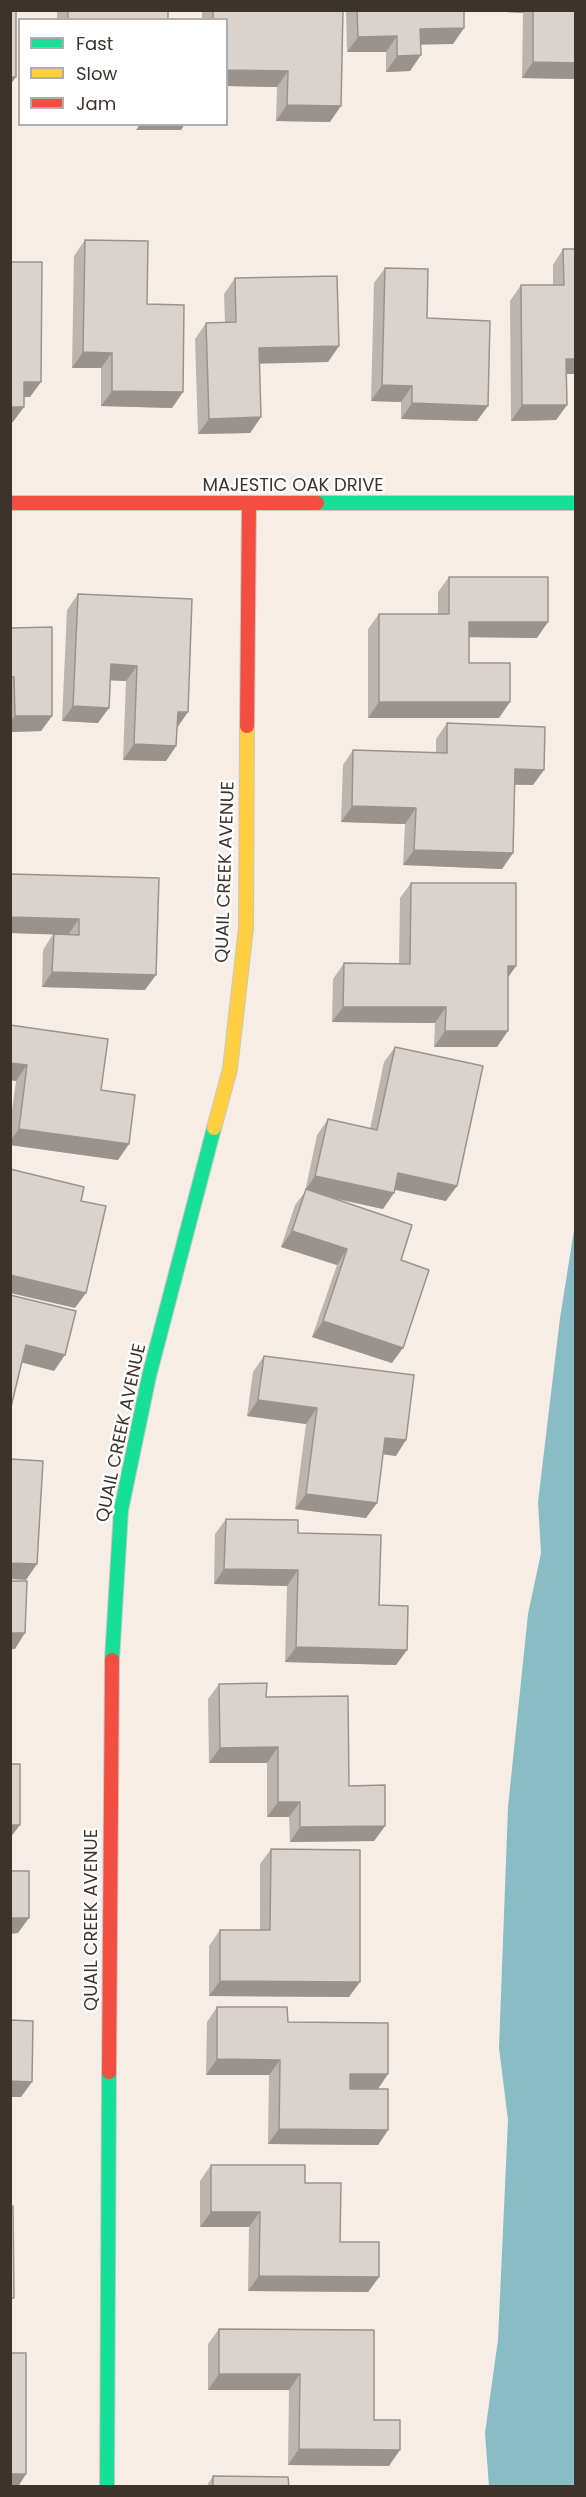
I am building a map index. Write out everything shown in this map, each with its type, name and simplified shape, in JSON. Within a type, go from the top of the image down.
[{"type":"street","name":"MAJESTIC OAK DRIVE","points":[[10,502],[576,503]]},
{"type":"street","name":"QUAIL CREEK AVENUE","points":[[106,2487],[112,1640],[121,1510],[149,1376],[230,1069],[246,928],[249,504]]},
{"type":"water","points":[[575,1224],[575,2486],[489,2486],[485,2433],[498,2340],[508,2120],[499,2048],[508,1807],[528,1614],[541,1553],[538,1502],[560,1318]]},
{"type":"building","points":[[10,10],[16,10],[16,77],[10,77]]},
{"type":"building","points":[[68,10],[168,10],[168,18],[68,18]]},
{"type":"building","points":[[213,10],[343,10],[341,106],[287,105],[288,71],[228,70],[228,18],[213,18]]},
{"type":"building","points":[[357,10],[464,10],[464,28],[420,29],[421,55],[397,56],[397,36],[358,37]]},
{"type":"building","points":[[533,10],[576,10],[576,63],[533,62]]},
{"type":"building","points":[[85,240],[148,241],[147,304],[184,305],[183,392],[112,391],[112,353],[83,352]]},
{"type":"building","points":[[563,249],[576,249],[576,359],[566,359],[567,405],[522,405],[521,285],[564,285]]},
{"type":"building","points":[[10,262],[42,262],[41,382],[24,382],[24,407],[10,407]]},
{"type":"building","points":[[385,268],[428,269],[427,318],[490,321],[488,406],[412,403],[412,386],[382,385]]},
{"type":"building","points":[[337,276],[339,346],[259,348],[261,417],[209,419],[206,323],[236,322],[235,278]]},
{"type":"building","points":[[449,577],[548,577],[548,622],[469,622],[469,663],[510,663],[510,702],[379,702],[379,614],[449,614]]},
{"type":"building","points":[[78,594],[192,599],[188,712],[178,712],[176,746],[134,744],[137,666],[111,664],[109,708],[73,706]]},
{"type":"building","points":[[52,627],[52,716],[15,716],[14,677],[10,677],[10,628]]},
{"type":"building","points":[[447,723],[545,727],[544,770],[515,769],[513,853],[414,850],[416,808],[352,806],[353,750],[447,753]]},
{"type":"building","points":[[10,874],[159,878],[156,975],[52,972],[54,934],[79,935],[79,919],[10,917]]},
{"type":"building","points":[[411,883],[516,883],[516,966],[508,966],[508,1031],[445,1031],[446,1007],[343,1007],[344,963],[410,964]]},
{"type":"building","points":[[10,1025],[108,1039],[101,1090],[135,1095],[129,1144],[19,1129],[27,1065],[10,1063]]},
{"type":"building","points":[[395,1047],[483,1066],[457,1186],[398,1173],[394,1193],[315,1176],[328,1119],[377,1130]]},
{"type":"building","points":[[10,1169],[84,1187],[81,1201],[106,1206],[86,1293],[10,1275]]},
{"type":"building","points":[[306,1189],[412,1225],[401,1260],[429,1270],[403,1348],[323,1321],[347,1249],[292,1231]]},
{"type":"building","points":[[10,1295],[76,1311],[65,1355],[26,1345],[10,1411]]},
{"type":"building","points":[[264,1356],[414,1375],[406,1440],[385,1438],[377,1503],[306,1494],[317,1408],[258,1400]]},
{"type":"building","points":[[10,1459],[43,1461],[37,1564],[10,1563]]},
{"type":"building","points":[[226,1519],[298,1520],[298,1533],[381,1535],[379,1605],[408,1606],[407,1650],[296,1647],[298,1570],[224,1569]]},
{"type":"building","points":[[10,1581],[27,1581],[25,1633],[10,1633]]},
{"type":"building","points":[[267,1683],[266,1697],[348,1696],[349,1786],[385,1785],[385,1826],[300,1827],[300,1802],[278,1802],[278,1747],[220,1748],[219,1684]]},
{"type":"building","points":[[10,1764],[20,1764],[20,1825],[10,1825]]},
{"type":"building","points":[[271,1849],[360,1850],[360,1982],[220,1981],[220,1930],[270,1930]]},
{"type":"building","points":[[10,1871],[29,1871],[29,1918],[10,1918]]},
{"type":"building","points":[[217,2007],[287,2007],[288,2022],[388,2023],[388,2074],[350,2074],[350,2089],[388,2089],[388,2130],[279,2129],[280,2060],[217,2059]]},
{"type":"building","points":[[10,2020],[33,2021],[32,2082],[10,2081]]},
{"type":"building","points":[[211,2165],[305,2165],[305,2183],[341,2183],[340,2242],[379,2242],[379,2277],[259,2276],[260,2212],[211,2212]]},
{"type":"building","points":[[10,2206],[13,2206],[14,2298],[10,2298]]},
{"type":"building","points":[[219,2329],[374,2330],[374,2420],[400,2420],[400,2450],[299,2449],[300,2374],[219,2374]]},
{"type":"building","points":[[10,2353],[26,2353],[26,2474],[10,2474]]},
{"type":"building","points":[[213,2476],[288,2477],[289,2487],[213,2487]]},
{"type":"traffic: fast","points":[[317,503],[576,503]]},
{"type":"traffic: fast","points":[[112,1660],[121,1510],[149,1376],[214,1128]]},
{"type":"traffic: fast","points":[[107,2486],[109,2072]]},
{"type":"traffic: slow","points":[[214,1128],[230,1069],[246,928],[247,726]]},
{"type":"traffic: jam","points":[[10,503],[317,503]]},
{"type":"traffic: jam","points":[[247,726],[249,504]]},
{"type":"traffic: jam","points":[[109,2072],[112,1660]]}]
